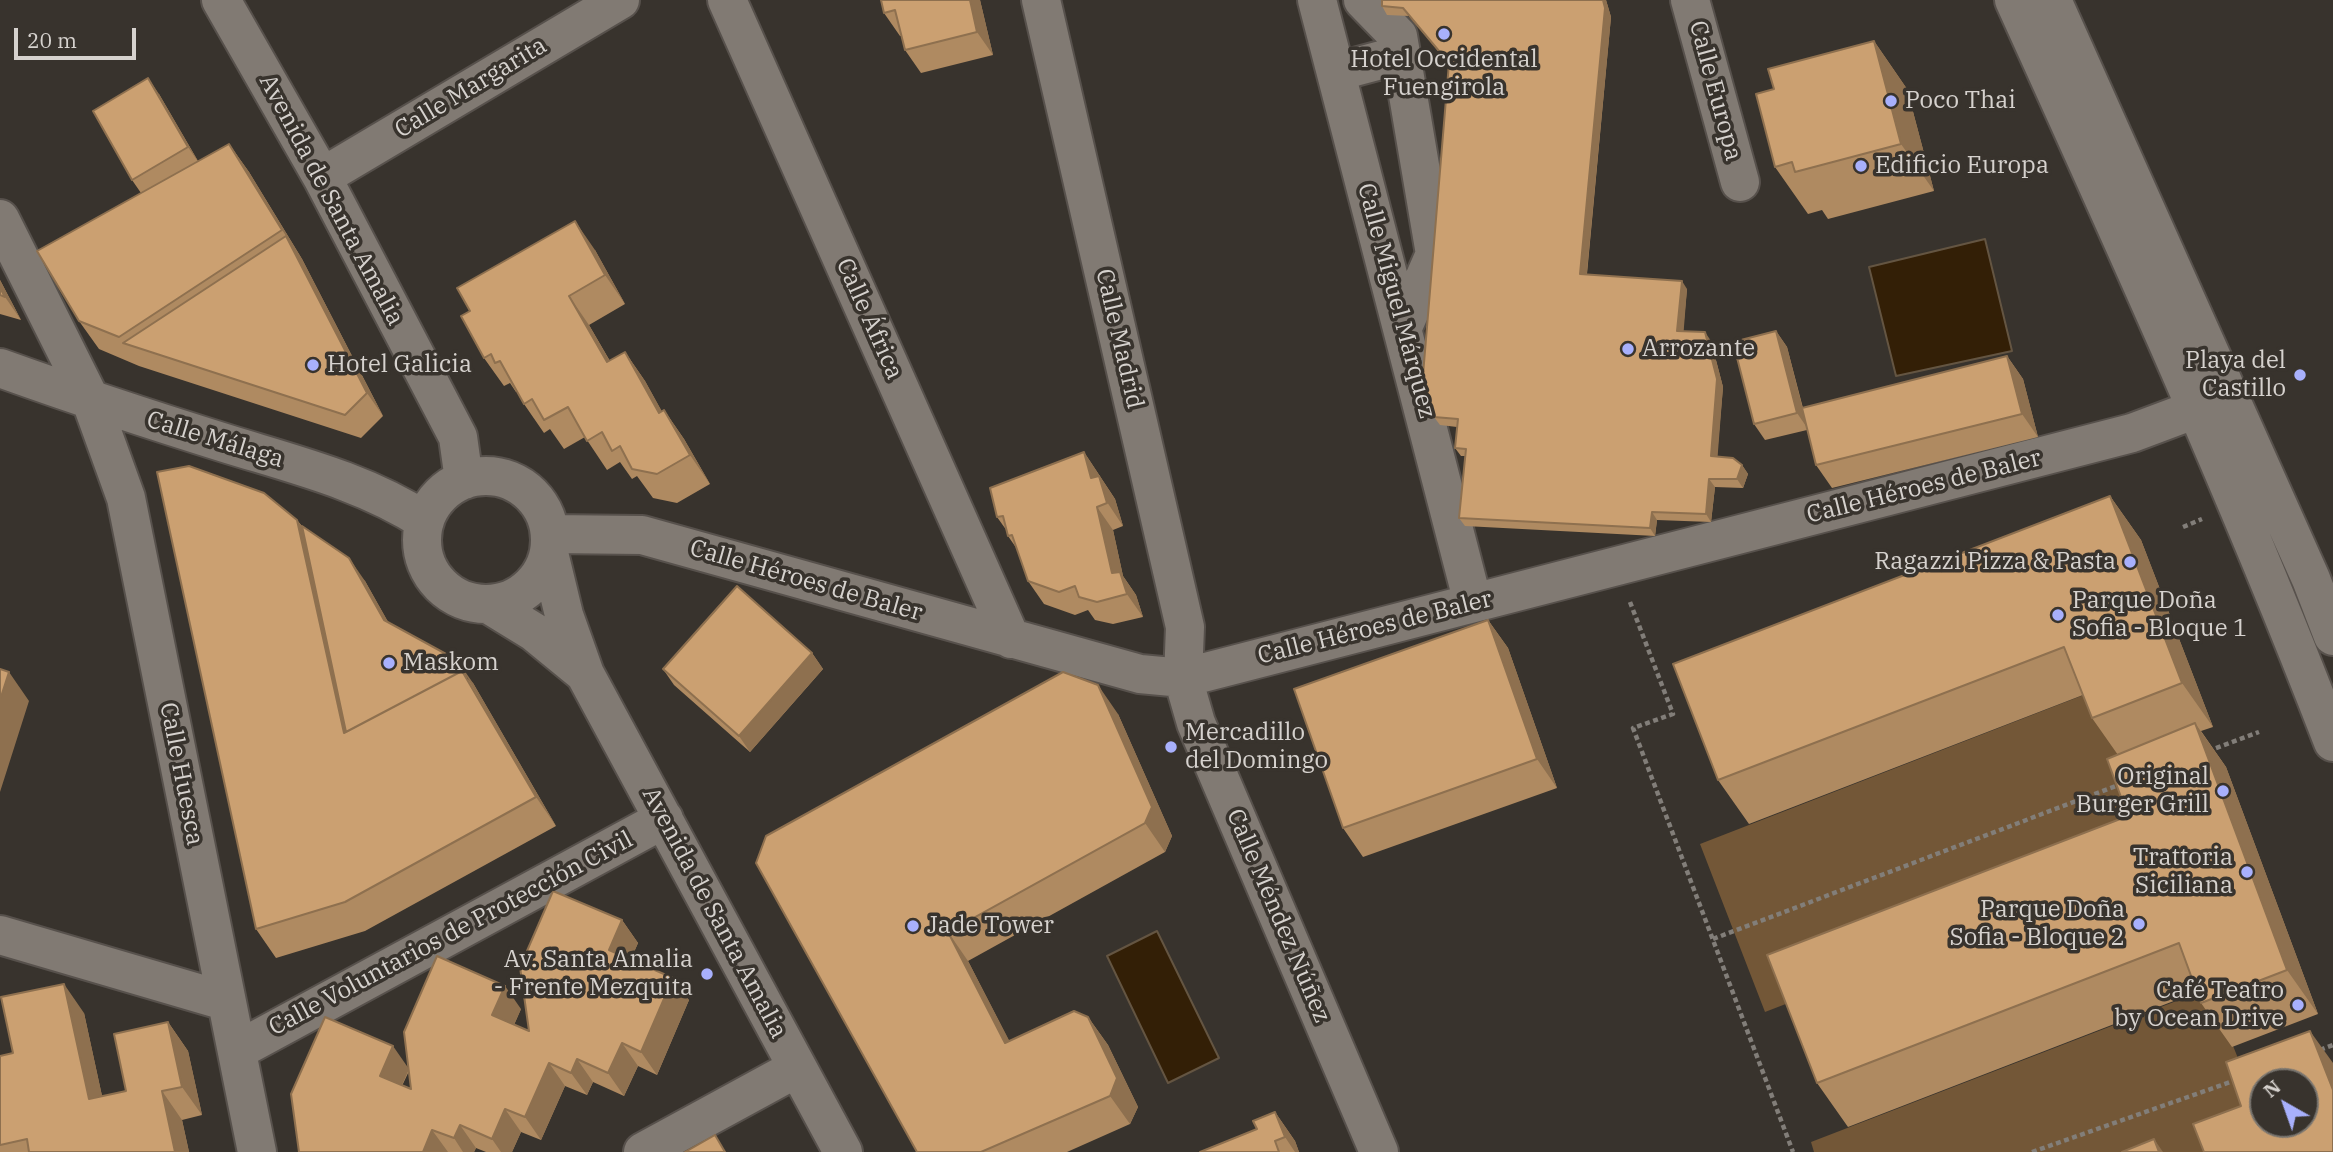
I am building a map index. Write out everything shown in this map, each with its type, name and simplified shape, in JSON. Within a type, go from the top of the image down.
[{"type":"street","name":"Avenida de Santa Amalia","points":[[221,0],[322,177],[458,437],[464,480]]},
{"type":"street","name":"Calle Margarita","points":[[322,177],[620,0]]},
{"type":"street","name":"Calle África","points":[[727,0],[1011,639]]},
{"type":"street","name":"Calle Madrid","points":[[1041,0],[1185,627],[1183,678]]},
{"type":"street","name":"Calle Miguel Márquez","points":[[1317,0],[1473,603]]},
{"type":"street","points":[[1363,0],[1398,36],[1435,254],[1403,327]]},
{"type":"street","name":"Calle Europa","points":[[1690,0],[1740,182]]},
{"type":"street","points":[[2014,0],[2196,409],[2282,611],[2333,742]]},
{"type":"street","points":[[2052,0],[2311,579],[2333,636]]},
{"type":"street","points":[[1336,72],[1381,60]]},
{"type":"street","name":"Calle Huesca","points":[[0,219],[91,401],[126,498],[257,1152]]},
{"type":"street","name":"Calle Málaga","points":[[0,368],[91,401],[339,478],[391,498],[425,522]]},
{"type":"street","name":"Calle Héroes de Baler","points":[[549,543],[642,535],[1140,674],[1183,678],[2132,433],[2196,409]]},
{"type":"street","points":[[1446,493],[1454,426]]},
{"type":"street","points":[[483,476],[502,478],[520,485],[535,498],[545,515],[549,543],[541,573],[528,589],[510,600],[490,605],[469,602],[450,594],[435,580],[426,562],[422,542],[425,522],[433,504],[447,490],[464,480],[483,476]]},
{"type":"street","name":"Avenida de Santa Amalia","points":[[549,543],[564,615],[585,674],[843,1152]]},
{"type":"street","name":"Avenida de Santa Amalia","points":[[490,605],[534,632],[585,674]]},
{"type":"street","name":"Calle Méndez Núñez","points":[[1183,678],[1196,723],[1379,1152]]},
{"type":"street","name":"Calle Voluntarios de Protección Civil","points":[[238,1050],[664,819]]},
{"type":"street","points":[[0,935],[225,1001]]},
{"type":"street","points":[[643,1152],[797,1068]]},
{"type":"path","points":[[1619,565],[1673,714],[1633,729],[1793,1152]]},
{"type":"path","points":[[2207,752],[2259,732]]},
{"type":"path","points":[[1713,939],[2129,781]]},
{"type":"path","points":[[2308,1054],[2333,1045]]},
{"type":"path","points":[[2032,1152],[2244,1077]]},
{"type":"shaded area","points":[[1985,239],[2012,351],[1896,376],[1869,267]]},
{"type":"shaded area","points":[[2094,691],[2159,860],[1765,1012],[1700,844]]},
{"type":"shaded area","points":[[1157,931],[1219,1058],[1168,1083],[1107,956]]},
{"type":"shaded area","points":[[2210,988],[2249,1086],[2249,1138],[2263,1138],[2266,1152],[1814,1152],[1811,1142]]},
{"type":"building","points":[[881,0],[970,0],[977,32],[905,50],[895,10],[884,13]]},
{"type":"building","points":[[1382,0],[1603,0],[1605,8],[1580,274],[1682,281],[1677,331],[1705,332],[1717,379],[1711,456],[1733,458],[1742,465],[1737,479],[1709,479],[1706,514],[1652,512],[1650,528],[1459,518],[1466,449],[1455,448],[1458,419],[1434,417],[1423,375],[1449,63],[1403,8],[1382,6]]},
{"type":"building","points":[[1874,41],[1901,144],[1795,172],[1792,162],[1775,167],[1756,94],[1774,89],[1768,69]]},
{"type":"building","points":[[148,78],[188,147],[132,180],[93,111]]},
{"type":"building","points":[[229,144],[282,230],[119,337],[79,321],[37,251]]},
{"type":"building","points":[[575,221],[605,275],[569,296],[607,362],[625,352],[659,413],[664,410],[690,455],[657,474],[632,469],[620,446],[612,451],[602,432],[587,441],[568,407],[544,420],[532,399],[524,404],[500,361],[495,363],[491,354],[484,358],[461,316],[470,311],[457,288]]},
{"type":"building","points":[[286,236],[367,393],[345,415],[123,343]]},
{"type":"building","points":[[1776,331],[1797,413],[1754,424],[1733,342]]},
{"type":"building","points":[[2007,356],[2022,414],[1816,465],[1802,408]]},
{"type":"building","points":[[1084,452],[1091,478],[1099,476],[1107,503],[1097,507],[1112,573],[1120,572],[1127,594],[1097,602],[1079,597],[1075,586],[1059,592],[1028,581],[1012,535],[1008,536],[1003,516],[997,517],[990,488]]},
{"type":"building","points":[[189,466],[264,493],[297,520],[344,733],[462,671],[536,797],[345,902],[256,929],[157,472]]},
{"type":"building","name":"Parque Doña Sofia - Bloque 1","points":[[2110,496],[2182,683],[2092,718],[2064,647],[1718,780],[1673,664]]},
{"type":"building","name":"Maskom","points":[[302,526],[349,558],[384,620],[457,660],[466,677],[462,671],[346,732]]},
{"type":"building","points":[[737,586],[812,653],[739,736],[663,669]]},
{"type":"building","points":[[1488,620],[1537,759],[1343,828],[1294,689]]},
{"type":"building","points":[[0,669],[9,672],[0,700]]},
{"type":"building","name":"Jade Tower","points":[[1063,672],[1098,685],[1152,807],[1145,823],[948,932],[1005,1043],[1074,1011],[1088,1017],[1117,1078],[1110,1096],[981,1152],[917,1152],[756,863],[766,836]]},
{"type":"building","name":"Parque Doña Sofia - Bloque 2","points":[[2195,723],[2287,970],[2201,1003],[2179,943],[1817,1083],[1767,955],[2128,816],[2107,759]]},
{"type":"building","points":[[553,891],[622,920],[609,950],[673,978],[641,1052],[622,1043],[608,1073],[577,1059],[571,1073],[549,1063],[525,1117],[505,1109],[492,1139],[460,1125],[454,1138],[432,1130],[423,1152],[299,1152],[291,1094],[325,1017],[393,1046],[380,1076],[411,1089],[404,1032],[437,956],[505,986],[492,1015],[529,1031],[520,967]]},
{"type":"building","points":[[64,984],[89,1099],[126,1091],[114,1034],[168,1022],[182,1087],[162,1091],[175,1152],[29,1152],[27,1139],[0,1145],[0,1056],[13,1053],[1,997]]},
{"type":"building","points":[[2310,1031],[2333,1090],[2333,1152],[2204,1152],[2193,1124],[2241,1106],[2226,1062]]},
{"type":"building","points":[[1275,1112],[1285,1137],[1275,1141],[1279,1152],[1200,1152],[1257,1129],[1253,1121]]},
{"type":"building","points":[[715,1135],[725,1152],[685,1152]]},
{"type":"building","points":[[2154,1139],[2159,1152],[2122,1152]]},
{"type":"place","name":"Hotel Occidental Fuengirola","points":[[1444,34]]},
{"type":"place","name":"Poco Thai","points":[[1891,101]]},
{"type":"place","name":"Edificio Europa","points":[[1861,166]]},
{"type":"place","name":"Arrozante","points":[[1628,349]]},
{"type":"place","name":"Hotel Galicia","points":[[313,365]]},
{"type":"place","name":"Playa del Castillo","points":[[2300,375]]},
{"type":"place","name":"Ragazzi Pizza & Pasta","points":[[2130,562]]},
{"type":"place","name":"Parque Doña Sofia - Bloque 1","points":[[2058,615]]},
{"type":"place","name":"Maskom","points":[[389,663]]},
{"type":"place","name":"Mercadillo del Domingo","points":[[1171,747]]},
{"type":"place","name":"Original Burger Grill","points":[[2223,791]]},
{"type":"place","name":"Trattoria Siciliana","points":[[2247,872]]},
{"type":"place","name":"Parque Doña Sofia - Bloque 2","points":[[2139,924]]},
{"type":"place","name":"Jade Tower","points":[[913,926]]},
{"type":"place","name":"Av. Santa Amalia - Frente Mezquita","points":[[707,974]]},
{"type":"place","name":"Café Teatro by Ocean Drive","points":[[2298,1005]]}]
